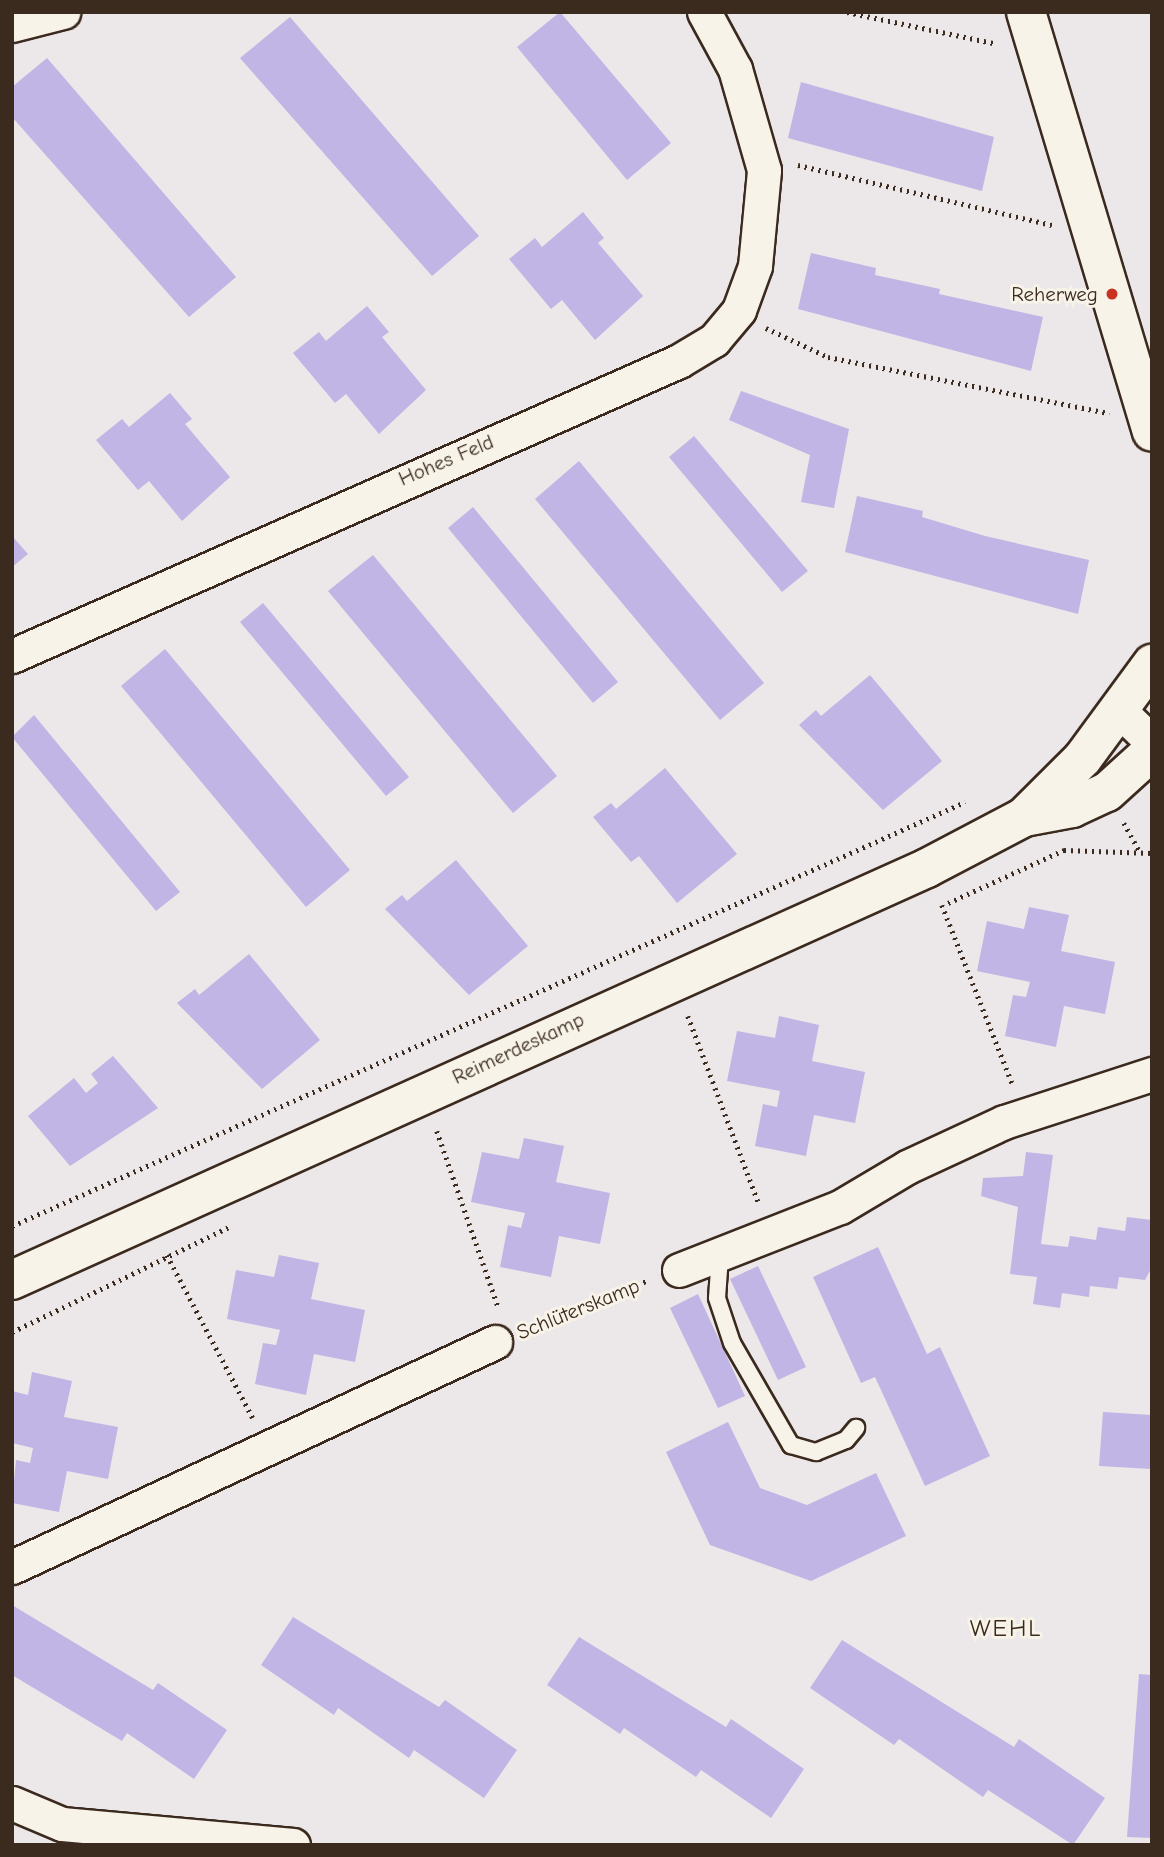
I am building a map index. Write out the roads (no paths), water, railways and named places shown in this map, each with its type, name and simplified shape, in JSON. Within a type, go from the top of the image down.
[{"type":"main road","points":[[1026,12],[1152,432]]},
{"type":"main road","points":[[1121,712],[1152,664]]},
{"type":"main road","name":"Reimerdeskamp","points":[[1024,817],[1121,712]]},
{"type":"main road","name":"Reimerdeskamp","points":[[12,1280],[673,978],[927,868],[1024,817],[1072,808],[1107,792],[1152,751]]},
{"type":"street","points":[[12,25],[63,12]]},
{"type":"street","name":"Hohes Feld","points":[[12,656],[679,361],[715,340],[739,310],[755,266],[764,170],[735,69],[704,12]]},
{"type":"street","points":[[1121,712],[1152,742]]},
{"type":"street","points":[[679,1270],[772,1238],[907,1167],[1025,1115],[1152,1074]]},
{"type":"street","name":"Schlüterskamp","points":[[12,1567],[270,1450],[502,1339]]},
{"type":"street","points":[[12,1803],[62,1824],[293,1845]]},
{"type":"lane","points":[[720,1256],[717,1298],[732,1342],[791,1445],[816,1452],[846,1440],[856,1428]]},
{"type":"place","name":"Reherweg","points":[[1112,294]]},
{"type":"district","name":"WEHL","points":[[1006,1629]]}]
